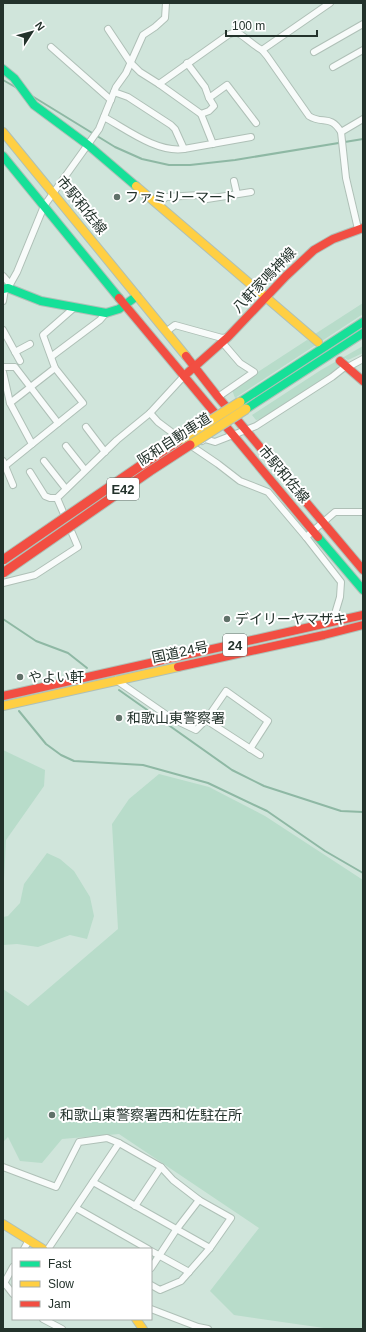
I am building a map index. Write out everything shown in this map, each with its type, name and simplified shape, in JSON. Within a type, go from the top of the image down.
[{"type":"main road","points":[[3,69],[14,78],[34,104],[88,145],[268,297],[318,342]]},
{"type":"main road","name":"市駅和佐線","points":[[3,132],[54,192],[138,296]]},
{"type":"main road","points":[[3,156],[184,376]]},
{"type":"main road","name":"八軒家鳴神線","points":[[184,376],[225,340],[268,297],[286,276],[314,250],[332,239],[360,229]]},
{"type":"main road","points":[[7,287],[41,301],[106,313],[119,309],[138,296],[195,366]]},
{"type":"main road","name":"阪和自動車道","points":[[3,573],[150,471],[321,361],[362,326]]},
{"type":"main road","name":"阪和自動車道","points":[[3,560],[143,464],[362,326]]},
{"type":"main road","points":[[321,361],[341,354],[363,342]]},
{"type":"main road","points":[[345,365],[363,381]]},
{"type":"main road","name":"市駅和佐線","points":[[195,366],[218,397],[363,570]]},
{"type":"main road","name":"市駅和佐線","points":[[184,376],[363,590]]},
{"type":"main road","name":"国道24号","points":[[4,695],[334,623],[363,615]]},
{"type":"main road","name":"国道24号","points":[[3,706],[363,625]]},
{"type":"main road","points":[[3,1224],[41,1248]]},
{"type":"main road","points":[[137,1320],[143,1329]]},
{"type":"street","points":[[3,301],[7,287],[18,272],[44,206],[99,129],[114,92],[143,35],[155,27],[164,18],[166,3]]},
{"type":"street","points":[[262,50],[330,3]]},
{"type":"street","points":[[314,52],[363,24]]},
{"type":"street","points":[[108,29],[130,62],[140,72],[160,84],[201,114],[213,144]]},
{"type":"street","points":[[160,84],[187,63],[233,33],[237,33],[262,50],[309,116],[313,119],[330,121],[337,126],[341,132],[346,178],[360,229]]},
{"type":"street","points":[[51,47],[111,100]]},
{"type":"street","points":[[333,67],[363,50]]},
{"type":"street","points":[[187,63],[205,87],[214,106],[209,111],[201,114]]},
{"type":"street","points":[[209,98],[227,85],[256,123]]},
{"type":"street","points":[[114,92],[128,98],[171,125],[175,129],[184,149]]},
{"type":"street","points":[[104,116],[155,145],[176,150],[251,137]]},
{"type":"street","points":[[341,132],[363,119]]},
{"type":"street","points":[[234,181],[237,194]]},
{"type":"street","points":[[158,204],[166,197],[200,195],[207,199],[251,192]]},
{"type":"street","points":[[3,276],[7,287]]},
{"type":"street","points":[[13,485],[4,463],[32,444],[83,404],[55,368],[52,356],[43,335],[75,307]]},
{"type":"street","points":[[52,356],[100,320],[106,313]]},
{"type":"street","points":[[167,331],[175,325],[222,338],[225,340],[240,363],[254,372],[218,397]]},
{"type":"street","points":[[3,330],[20,361]]},
{"type":"street","points":[[15,352],[30,344]]},
{"type":"street","points":[[194,447],[205,439],[215,442],[247,431],[332,377],[345,365],[363,359]]},
{"type":"street","points":[[3,367],[15,367],[58,423]]},
{"type":"street","points":[[10,403],[55,368]]},
{"type":"street","points":[[3,372],[10,403],[32,444]]},
{"type":"street","points":[[30,472],[44,496],[57,498],[104,452],[150,412],[184,376]]},
{"type":"street","points":[[150,412],[154,419],[163,426],[240,481],[268,492],[341,582],[340,597],[334,617],[334,623]]},
{"type":"street","points":[[86,427],[104,452]]},
{"type":"street","points":[[66,446],[85,470]]},
{"type":"street","points":[[44,461],[66,489]]},
{"type":"street","points":[[3,583],[35,575],[78,547],[57,498]]},
{"type":"street","points":[[306,537],[335,512],[363,512]]},
{"type":"street","points":[[107,673],[171,718],[194,730],[198,730],[226,691],[268,721],[250,749]]},
{"type":"street","points":[[4,695],[18,703]]},
{"type":"street","points":[[206,720],[260,755]]},
{"type":"street","points":[[3,1168],[56,1187],[79,1142],[107,1138],[161,1167],[173,1180],[199,1200],[231,1218],[210,1248],[181,1281],[160,1290],[152,1286]]},
{"type":"street","points":[[49,1248],[118,1143]]},
{"type":"street","points":[[135,1206],[161,1167]]},
{"type":"street","points":[[93,1182],[210,1248]]},
{"type":"street","points":[[152,1266],[176,1230],[199,1200]]},
{"type":"street","points":[[76,1208],[146,1248]]},
{"type":"street","points":[[25,1248],[29,1240]]},
{"type":"street","points":[[152,1252],[190,1272]]},
{"type":"street","points":[[12,1268],[3,1282],[12,1293]]},
{"type":"street","points":[[152,1309],[208,1329]]},
{"type":"street","points":[[45,1320],[62,1329]]},
{"type":"green space","points":[[363,303],[363,314],[235,398],[232,390],[235,387],[307,340],[315,343],[320,339],[315,334]]},
{"type":"green space","points":[[363,346],[363,353],[348,360],[345,358],[337,363],[337,370],[262,419],[256,420],[252,415],[321,370]]},
{"type":"green space","points":[[3,750],[45,770],[44,786],[6,840],[4,879],[3,879]]},
{"type":"green space","points":[[159,774],[209,787],[265,816],[363,880],[363,1329],[331,1329],[234,1315],[210,1291],[259,1228],[119,1134],[62,1139],[42,1163],[20,1161],[8,1137],[3,1142],[3,989],[28,1006],[118,929],[112,824],[129,799]]},
{"type":"green space","points":[[47,853],[60,859],[74,871],[90,897],[94,916],[87,939],[70,935],[38,947],[17,944],[3,945],[3,917],[8,916],[20,903],[24,884]]},
{"type":"waterway","points":[[3,80],[17,88]]},
{"type":"waterway","points":[[32,96],[115,147],[142,159],[169,165],[190,165],[235,160],[363,139]]},
{"type":"waterway","points":[[3,619],[36,641],[68,653],[87,668]]},
{"type":"waterway","points":[[119,690],[232,770],[264,786],[341,811],[363,812]]},
{"type":"waterway","points":[[19,711],[46,744],[61,755],[74,761],[143,765],[208,783],[267,811],[325,851],[363,873]]},
{"type":"traffic: fast","points":[[3,69],[14,78],[34,105],[88,145],[136,186]]},
{"type":"traffic: fast","points":[[3,156],[119,298]]},
{"type":"traffic: fast","points":[[3,289],[8,288],[41,301],[106,313],[119,309],[137,296]]},
{"type":"traffic: fast","points":[[240,402],[363,322]]},
{"type":"traffic: fast","points":[[246,409],[363,333]]},
{"type":"traffic: fast","points":[[318,537],[363,590]]},
{"type":"traffic: slow","points":[[3,132],[186,356]]},
{"type":"traffic: slow","points":[[136,186],[318,342]]},
{"type":"traffic: slow","points":[[178,441],[240,402]]},
{"type":"traffic: slow","points":[[190,445],[246,409]]},
{"type":"traffic: slow","points":[[3,706],[178,667]]},
{"type":"traffic: slow","points":[[3,1224],[41,1248]]},
{"type":"traffic: slow","points":[[137,1320],[143,1329]]},
{"type":"traffic: jam","points":[[184,376],[228,337],[286,276],[314,250],[333,239],[363,228]]},
{"type":"traffic: jam","points":[[119,298],[318,537]]},
{"type":"traffic: jam","points":[[186,356],[218,397],[363,570]]},
{"type":"traffic: jam","points":[[340,361],[363,381]]},
{"type":"traffic: jam","points":[[3,560],[178,441]]},
{"type":"traffic: jam","points":[[3,573],[190,445]]},
{"type":"traffic: jam","points":[[3,696],[363,615]]},
{"type":"traffic: jam","points":[[178,667],[363,625]]},
{"type":"place","name":"ファミリーマート","points":[[117,197]]},
{"type":"place","name":"デイリーヤマザキ","points":[[227,619]]},
{"type":"place","name":"やよい軒","points":[[20,677]]},
{"type":"place","name":"和歌山東警察署","points":[[119,718]]},
{"type":"place","name":"和歌山東警察署西和佐駐在所","points":[[52,1115]]}]
